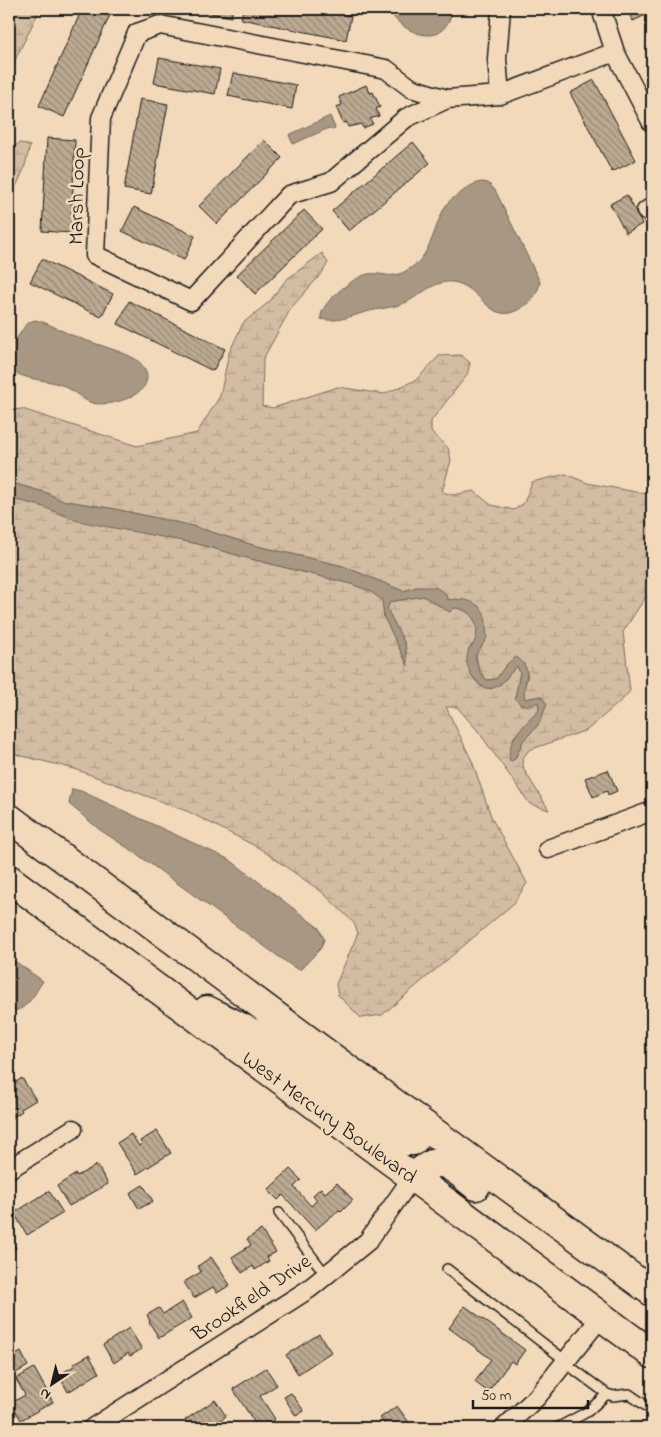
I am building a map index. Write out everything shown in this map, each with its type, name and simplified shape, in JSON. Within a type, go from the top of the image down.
[{"type":"main road","points":[[9,818],[652,1292]]},
{"type":"main road","name":"West Mercury Boulevard","points":[[9,879],[652,1354]]},
{"type":"main road","points":[[163,994],[212,1012],[254,1034],[404,1141],[413,1141],[427,1127]]},
{"type":"main road","points":[[412,1178],[434,1163],[443,1164],[455,1170],[571,1256],[619,1284],[652,1297]]},
{"type":"street","points":[[500,9],[497,59],[500,94]]},
{"type":"street","points":[[601,9],[615,52],[652,123]]},
{"type":"street","name":"Marsh Loop","points":[[447,99],[411,88],[386,70],[160,24],[137,33],[100,118],[96,255],[191,301],[289,195],[331,182],[406,118],[447,99],[500,94],[615,52]]},
{"type":"street","points":[[548,849],[652,811]]},
{"type":"street","points":[[9,1169],[73,1129]]},
{"type":"street","name":"Brookfield Drive","points":[[92,1428],[309,1289],[368,1241],[412,1178]]},
{"type":"street","points":[[504,1428],[537,1397],[601,1317]]},
{"type":"lane","points":[[280,1213],[326,1275]]},
{"type":"lane","points":[[446,1269],[607,1394],[613,1396],[628,1394],[652,1410]]},
{"type":"lane","points":[[557,1428],[587,1412],[607,1394]]},
{"type":"green space","points":[[12,9],[40,9],[9,72],[9,11]]},
{"type":"green space","points":[[20,143],[30,146],[24,169],[9,202],[9,149]]},
{"type":"green space","points":[[322,253],[328,263],[322,273],[291,308],[263,359],[262,406],[273,408],[338,387],[384,394],[416,380],[439,356],[461,355],[470,363],[467,375],[431,421],[431,432],[448,448],[451,460],[442,492],[453,495],[474,491],[491,505],[514,510],[524,503],[532,482],[566,474],[587,483],[652,495],[652,587],[623,632],[630,691],[587,730],[529,750],[522,759],[524,770],[549,810],[530,804],[478,731],[457,707],[446,707],[472,761],[492,819],[527,883],[514,903],[382,1015],[361,1018],[338,995],[336,984],[358,933],[354,923],[322,892],[259,848],[189,812],[75,769],[18,755],[9,750],[11,676],[9,665],[9,498],[198,544],[351,584],[370,591],[382,600],[384,617],[407,664],[405,644],[387,609],[390,602],[423,596],[450,612],[454,608],[465,611],[473,618],[477,628],[475,640],[468,649],[471,675],[480,686],[491,689],[501,684],[517,666],[520,673],[515,698],[538,702],[539,710],[513,738],[515,759],[523,741],[539,724],[541,696],[525,699],[523,691],[528,676],[523,662],[507,664],[496,679],[487,680],[481,672],[476,656],[476,648],[484,612],[417,587],[403,591],[343,566],[253,545],[189,525],[115,509],[61,500],[47,493],[9,482],[10,410],[22,409],[137,446],[197,433],[220,396],[229,353],[243,323],[269,302],[286,280]]},
{"type":"shaded area","points":[[389,9],[453,9],[444,28],[436,34],[428,35],[420,34],[404,27],[392,15]]},
{"type":"shaded area","points":[[330,116],[335,128],[331,130],[329,128],[293,144],[289,135]]},
{"type":"shaded area","points":[[482,182],[488,183],[495,190],[540,282],[538,290],[527,304],[512,312],[502,313],[494,310],[463,285],[446,282],[440,283],[397,306],[338,320],[321,319],[325,306],[331,299],[355,280],[368,274],[398,275],[417,263],[428,248],[442,212],[448,202],[469,187]]},
{"type":"shaded area","points":[[35,320],[137,360],[146,372],[146,383],[135,395],[117,402],[99,404],[88,401],[59,384],[15,373],[9,369],[9,350],[27,323]]},
{"type":"shaded area","points":[[9,482],[47,493],[61,500],[115,509],[189,525],[253,545],[343,566],[403,591],[417,587],[435,587],[445,593],[448,600],[458,599],[474,603],[482,609],[486,623],[487,638],[475,656],[480,673],[487,680],[496,679],[507,664],[516,657],[522,662],[527,671],[525,699],[541,696],[547,704],[539,724],[523,741],[515,759],[510,762],[509,754],[513,740],[522,727],[539,710],[538,702],[532,705],[521,705],[515,698],[520,673],[517,666],[503,682],[492,688],[481,685],[473,677],[467,658],[477,631],[475,621],[464,610],[454,608],[450,612],[423,596],[390,602],[387,609],[405,644],[408,666],[384,617],[382,600],[370,591],[351,584],[198,544],[78,521],[41,506],[9,498]]},
{"type":"shaded area","points":[[72,789],[81,791],[230,860],[319,928],[324,939],[321,948],[301,969],[297,969],[289,964],[134,852],[100,830],[69,804]]},
{"type":"shaded area","points":[[9,957],[43,981],[33,997],[25,1005],[16,1011],[9,1012]]},
{"type":"building","points":[[82,9],[97,9],[110,15],[64,117],[39,106]]},
{"type":"building","points":[[190,9],[233,9],[231,17]]},
{"type":"building","points":[[243,9],[315,9],[351,16],[346,40],[241,19]]},
{"type":"building","points":[[627,9],[652,9],[652,12],[633,21]]},
{"type":"building","points":[[159,58],[220,69],[215,94],[154,83]]},
{"type":"building","points":[[233,73],[296,85],[292,109],[228,96]]},
{"type":"building","points":[[594,80],[636,160],[612,172],[570,93]]},
{"type":"building","points":[[366,85],[370,93],[373,92],[380,107],[376,109],[379,116],[370,119],[373,124],[363,128],[361,124],[348,127],[346,122],[343,123],[336,107],[342,105],[339,97]]},
{"type":"building","points":[[140,99],[168,104],[151,194],[124,189]]},
{"type":"building","points":[[47,138],[75,140],[71,233],[42,231]]},
{"type":"building","points":[[264,140],[282,158],[217,224],[199,206]]},
{"type":"building","points":[[413,142],[430,163],[349,231],[332,211]]},
{"type":"building","points":[[627,195],[642,224],[626,233],[610,204]]},
{"type":"building","points":[[134,207],[195,236],[184,260],[122,231]]},
{"type":"building","points":[[304,210],[322,229],[255,294],[237,275]]},
{"type":"building","points":[[42,259],[113,294],[101,317],[30,282]]},
{"type":"building","points":[[129,301],[225,349],[213,371],[118,324]]},
{"type":"building","points":[[608,770],[617,791],[608,795],[607,791],[593,797],[585,778]]},
{"type":"building","points":[[22,1078],[36,1100],[21,1109],[22,1111],[12,1118],[9,1113],[9,1087]]},
{"type":"building","points":[[157,1131],[171,1153],[137,1174],[117,1143],[131,1134],[139,1146],[142,1144],[140,1141]]},
{"type":"building","points":[[97,1165],[108,1184],[69,1206],[57,1186],[76,1174],[77,1176]]},
{"type":"building","points":[[290,1169],[301,1180],[294,1187],[311,1206],[317,1200],[313,1195],[321,1188],[325,1193],[337,1183],[353,1200],[341,1212],[339,1210],[315,1230],[283,1195],[278,1200],[268,1190]]},
{"type":"building","points":[[143,1185],[153,1201],[139,1209],[130,1193]]},
{"type":"building","points":[[49,1191],[63,1213],[27,1235],[14,1213]]},
{"type":"building","points":[[261,1230],[276,1252],[267,1257],[269,1261],[255,1270],[253,1266],[242,1273],[232,1257],[251,1245],[247,1239]]},
{"type":"building","points":[[9,1236],[16,1248],[9,1253]]},
{"type":"building","points":[[211,1257],[230,1285],[217,1293],[213,1287],[194,1298],[184,1282],[201,1272],[198,1266]]},
{"type":"building","points":[[182,1302],[192,1318],[159,1338],[147,1315],[159,1308],[163,1314]]},
{"type":"building","points":[[465,1306],[525,1350],[515,1364],[511,1361],[488,1392],[475,1382],[491,1359],[449,1328]]},
{"type":"building","points":[[129,1328],[142,1349],[130,1356],[128,1353],[114,1363],[103,1345]]},
{"type":"building","points":[[319,1334],[331,1352],[298,1374],[286,1355]]},
{"type":"building","points":[[21,1352],[28,1366],[14,1374],[9,1364],[9,1359]]},
{"type":"building","points":[[89,1355],[99,1373],[68,1392],[59,1375]]},
{"type":"building","points":[[34,1368],[53,1402],[21,1420],[11,1403],[25,1395],[16,1379]]},
{"type":"building","points":[[266,1368],[277,1385],[260,1396],[275,1419],[258,1428],[233,1389]]},
{"type":"building","points":[[291,1393],[304,1411],[296,1416],[284,1397]]},
{"type":"building","points":[[215,1400],[226,1416],[212,1428],[190,1428],[185,1420]]},
{"type":"building","points":[[397,1406],[413,1428],[388,1428],[380,1418]]}]
